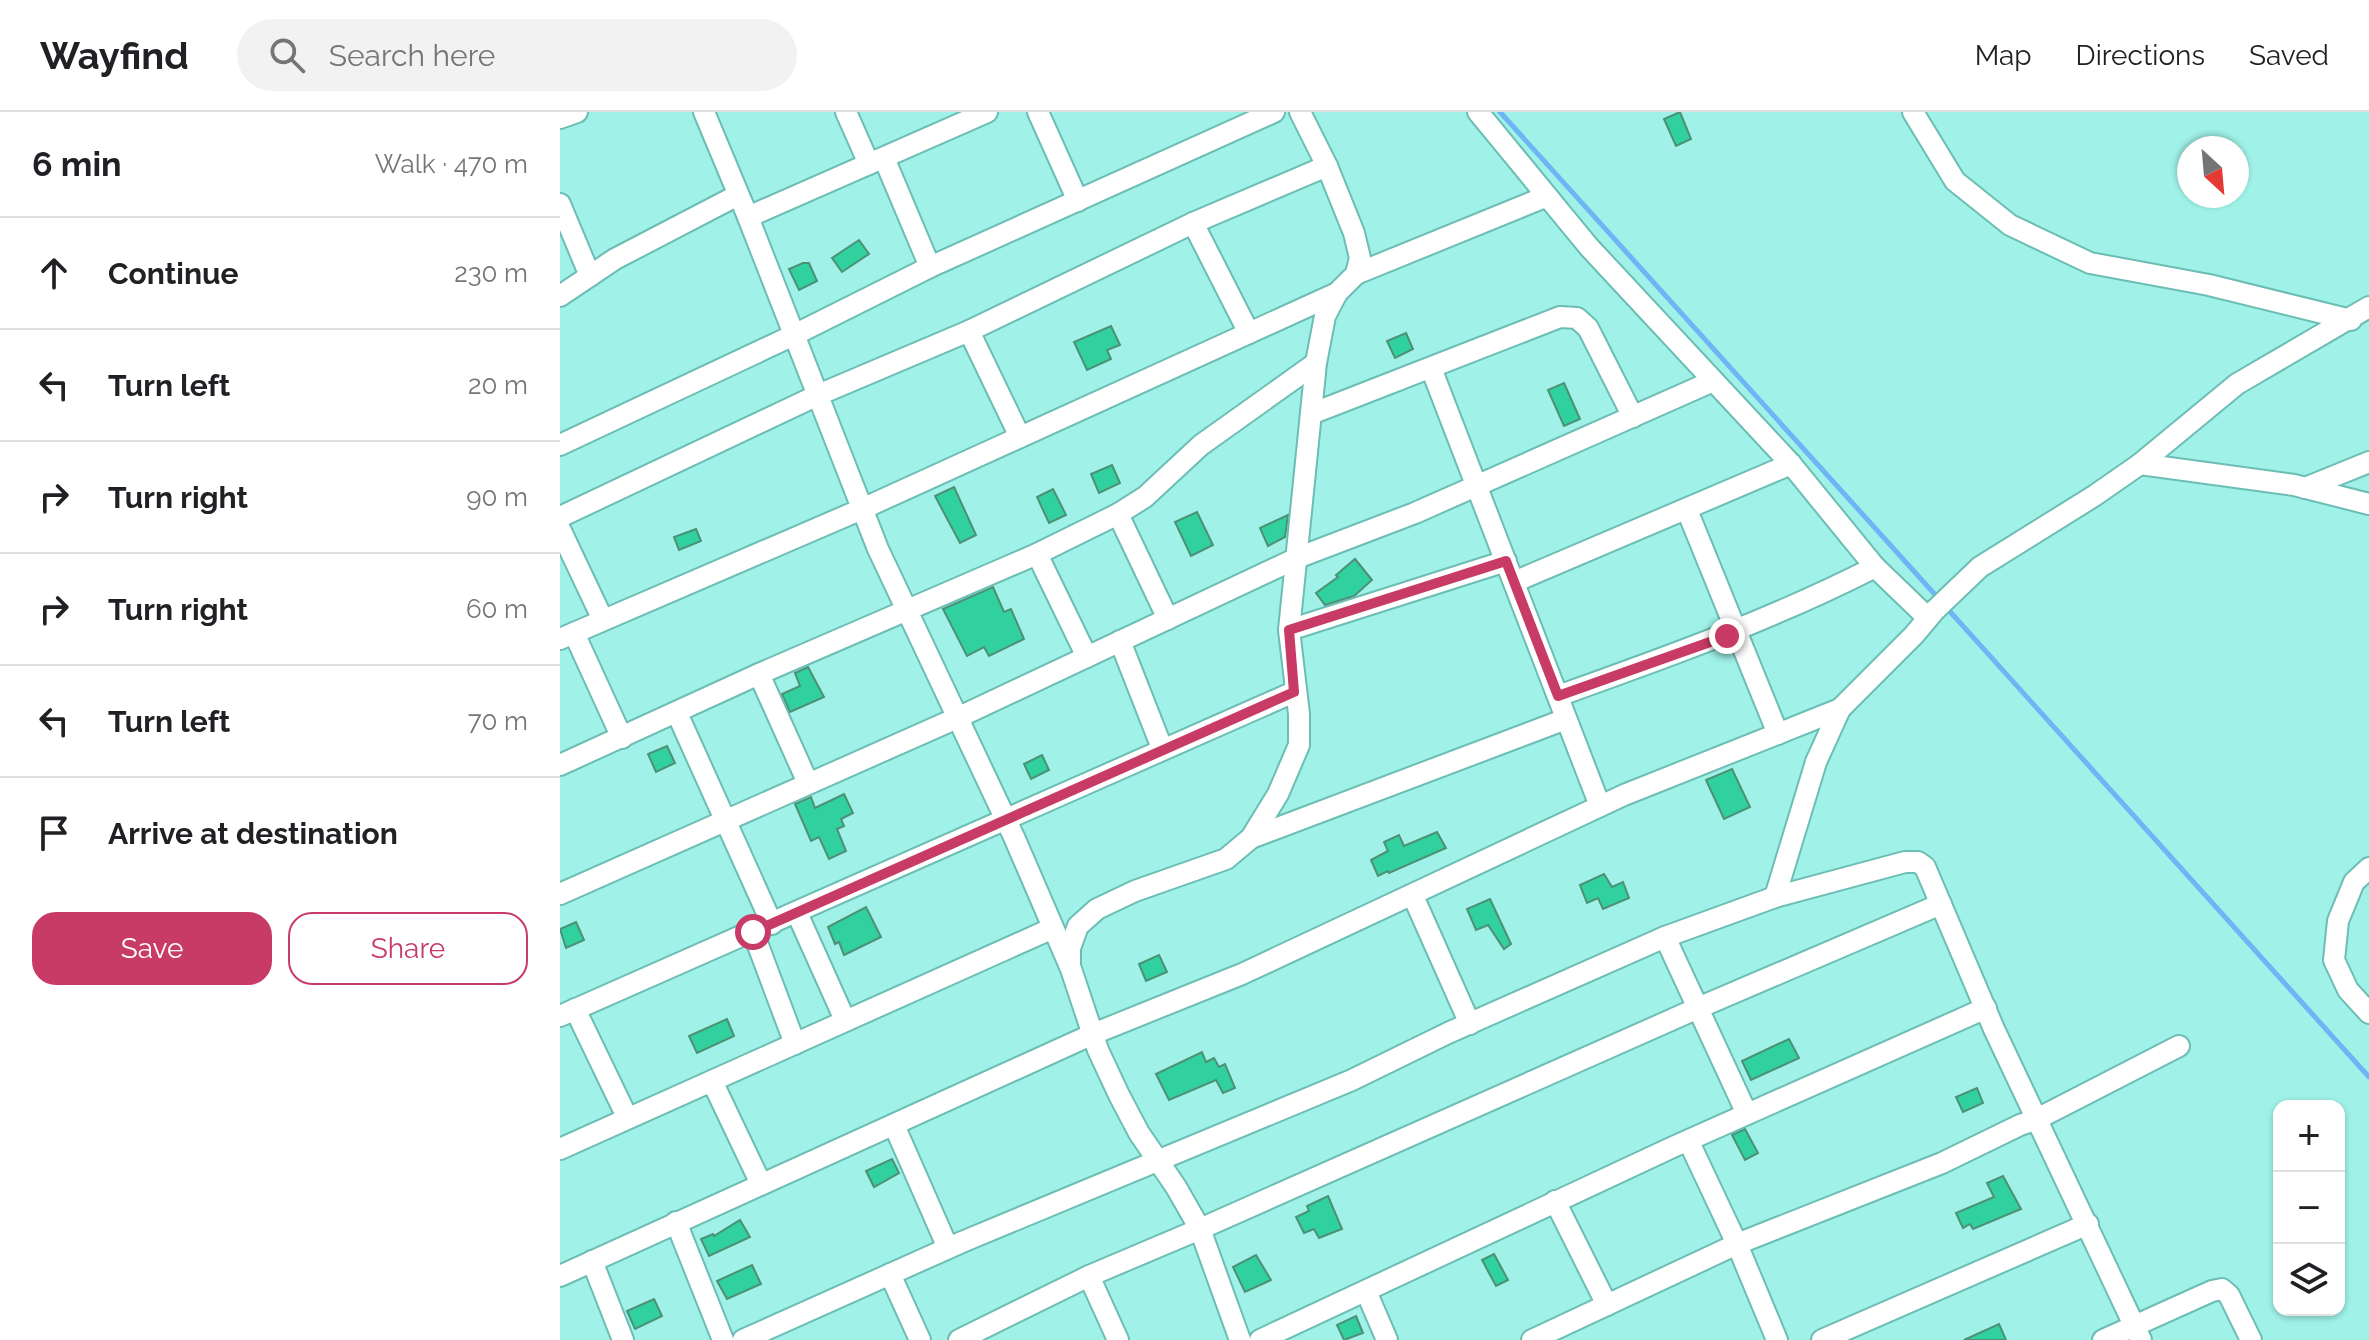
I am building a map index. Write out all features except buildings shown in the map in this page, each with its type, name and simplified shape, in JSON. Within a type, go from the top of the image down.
[{"type":"street","points":[[560,118],[577,112]]},
{"type":"street","points":[[704,112],[878,549],[1005,819],[1071,969],[1093,1034],[1126,1108],[1200,1229],[1240,1340]]},
{"type":"street","points":[[846,112],[876,161],[930,267]]},
{"type":"street","points":[[748,217],[987,112]]},
{"type":"street","points":[[1038,112],[1078,201]]},
{"type":"street","points":[[560,445],[930,267],[1274,112]]},
{"type":"street","points":[[1300,112],[1327,166],[1354,233],[1360,258],[1356,274]]},
{"type":"street","points":[[1478,112],[1545,197],[1791,464],[1875,567],[1928,618]]},
{"type":"street","points":[[1913,112],[1955,181],[2010,225],[2063,251],[2090,263],[2209,285],[2351,320]]},
{"type":"street","points":[[560,517],[818,395],[969,331],[1193,223],[1327,166]]},
{"type":"street","points":[[560,296],[615,259],[738,195]]},
{"type":"street","points":[[1071,969],[1070,948],[1078,926],[1097,909],[1135,891],[1226,859],[1251,838],[1278,794],[1299,745],[1299,714],[1289,630],[1316,363],[1325,316],[1337,293],[1356,274],[1545,197]]},
{"type":"street","points":[[560,204],[590,276]]},
{"type":"street","points":[[1193,223],[1249,333]]},
{"type":"street","points":[[622,738],[567,636],[862,509],[1337,293]]},
{"type":"street","points":[[1775,897],[1816,762],[1840,709],[1928,618],[1980,567],[2140,464],[2237,384],[2369,307]]},
{"type":"street","points":[[1311,414],[1560,317],[1577,318],[1588,328],[1633,417]]},
{"type":"street","points":[[969,331],[1020,437]]},
{"type":"street","points":[[560,765],[759,674],[1037,554],[1118,514],[1145,497],[1201,445],[1316,363]]},
{"type":"street","points":[[1431,368],[1600,806]]},
{"type":"street","points":[[560,894],[957,718],[1297,558],[1415,513],[1713,381]]},
{"type":"street","points":[[2305,488],[2369,462]]},
{"type":"street","points":[[1514,582],[1791,464]]},
{"type":"street","points":[[2140,464],[2305,488],[2369,504]]},
{"type":"street","points":[[1687,510],[1778,734]]},
{"type":"street","points":[[1118,514],[1168,619]]},
{"type":"street","points":[[560,529],[603,620]]},
{"type":"street","points":[[1037,554],[1087,657]]},
{"type":"street","points":[[1289,630],[1506,561]]},
{"type":"street","points":[[1558,696],[1737,631],[1811,600],[1875,567]]},
{"type":"street","points":[[1120,641],[1162,748]]},
{"type":"street","points":[[759,674],[808,783]]},
{"type":"street","points":[[627,1117],[568,1013],[1294,692]]},
{"type":"street","points":[[560,1276],[1093,1034],[1242,974],[1600,806],[1840,709]]},
{"type":"street","points":[[677,713],[723,820],[762,928],[795,1044]]},
{"type":"street","points":[[1251,838],[1566,719]]},
{"type":"street","points":[[743,1340],[948,1248],[1352,1080],[1665,937],[1775,897],[1905,862],[1918,862],[1925,867],[2035,1120],[2088,1224],[2138,1333]]},
{"type":"street","points":[[2369,868],[2354,882],[2338,921],[2334,960],[2348,990],[2369,1013]]},
{"type":"street","points":[[1413,896],[1470,1024]]},
{"type":"street","points":[[959,1340],[1089,1276],[1941,904]]},
{"type":"street","points":[[797,913],[845,1020]]},
{"type":"street","points":[[560,1149],[1053,928]]},
{"type":"street","points":[[1665,937],[1747,1114]]},
{"type":"street","points":[[1260,1340],[1555,1201],[1986,1008]]},
{"type":"street","points":[[1532,1340],[1737,1244],[1942,1163],[2035,1120],[2179,1046]]},
{"type":"street","points":[[712,1081],[761,1184]]},
{"type":"street","points":[[894,1125],[948,1248]]},
{"type":"street","points":[[1689,1142],[1737,1244],[1777,1340]]},
{"type":"street","points":[[1555,1201],[1607,1305]]},
{"type":"street","points":[[676,1222],[723,1340]]},
{"type":"street","points":[[1822,1340],[2088,1224]]},
{"type":"street","points":[[592,1261],[623,1340]]},
{"type":"street","points":[[890,1274],[920,1340]]},
{"type":"street","points":[[1089,1276],[1118,1340]]},
{"type":"street","points":[[2103,1340],[2138,1333],[2212,1291],[2222,1289],[2229,1295],[2251,1340]]},
{"type":"street","points":[[1366,1291],[1387,1340]]},
{"type":"waterway","points":[[1500,112],[1939,599]]},
{"type":"waterway","points":[[1945,606],[2369,1077]]},
{"type":"route","points":[[753,932],[1294,692],[1289,630],[1506,561],[1558,696],[1727,636]]}]
